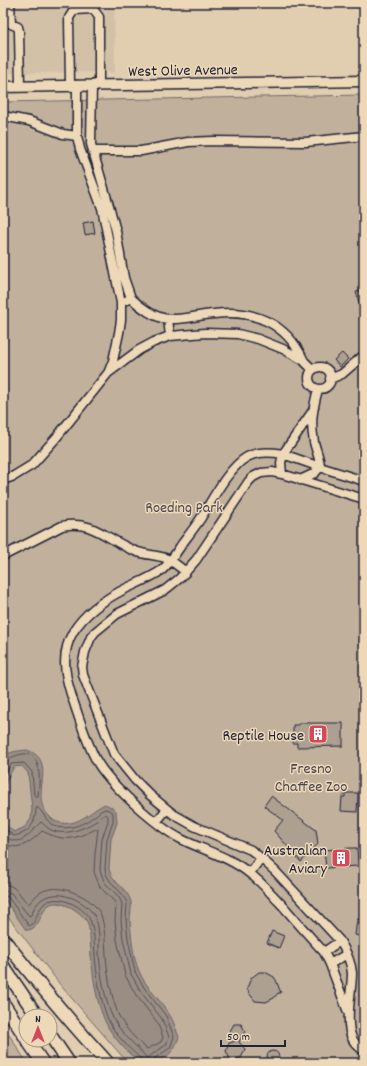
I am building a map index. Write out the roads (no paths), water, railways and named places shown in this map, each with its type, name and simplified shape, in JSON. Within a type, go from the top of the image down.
[{"type":"highway","points":[[3,939],[48,996],[108,1063]]},
{"type":"highway","points":[[3,966],[32,1008]]},
{"type":"highway","points":[[3,1003],[18,1026]]},
{"type":"highway","points":[[58,1047],[69,1063]]},
{"type":"highway","points":[[33,1048],[43,1063]]},
{"type":"main road","name":"West Olive Avenue","points":[[3,87],[364,81]]},
{"type":"lane","points":[[10,3],[11,24],[18,27],[19,31],[20,86]]},
{"type":"lane","points":[[108,373],[118,339],[121,320],[121,303],[102,208],[80,149],[77,136],[69,18],[74,10],[93,9],[99,17],[91,136],[93,151],[116,231],[124,278],[131,298],[137,304],[152,313],[168,319],[223,313],[244,314],[256,317],[266,321],[286,335],[293,342],[303,360],[313,370]]},
{"type":"lane","points":[[3,116],[29,121],[63,134],[77,136]]},
{"type":"lane","points":[[93,151],[141,151],[188,142],[306,142],[364,136]]},
{"type":"lane","points":[[121,303],[131,298]]},
{"type":"lane","points":[[168,319],[170,336]]},
{"type":"lane","points":[[3,480],[14,476],[32,464],[56,438],[108,373],[139,350],[154,342],[170,336],[204,333],[238,334],[267,342],[303,360]]},
{"type":"lane","points":[[330,379],[342,374],[364,355]]},
{"type":"lane","points":[[319,368],[326,369],[330,375],[330,379],[328,385],[322,389],[318,389],[310,383],[309,376],[313,370],[319,368]]},
{"type":"lane","points":[[300,480],[315,473],[320,467],[320,461],[312,434],[312,412],[318,389]]},
{"type":"lane","points":[[282,474],[281,462],[283,454],[312,412]]},
{"type":"lane","points":[[349,1014],[324,952],[266,888],[250,873],[229,860],[206,851],[178,837],[156,822],[134,804],[111,780],[97,762],[84,732],[69,691],[64,660],[74,630],[94,608],[110,597],[155,574],[166,566],[200,519],[226,479],[237,465],[246,457],[270,452],[283,454],[364,481]]},
{"type":"lane","points":[[364,499],[282,474],[266,472],[253,477],[186,572],[165,590],[126,609],[101,626],[91,637],[86,647],[82,667],[84,681],[114,754],[135,780],[167,809],[194,826],[251,850],[276,872],[340,941],[351,964],[352,973],[349,1014],[351,1034],[357,1046],[364,1052]]},
{"type":"lane","points":[[3,556],[52,530],[72,524],[92,528],[136,551],[158,556],[170,561],[186,572]]},
{"type":"lane","points":[[156,822],[167,809]]},
{"type":"lane","points":[[250,873],[261,858]]},
{"type":"lane","points":[[324,952],[340,941]]},
{"type":"lane","points":[[330,964],[347,954]]},
{"type":"water","points":[[27,750],[35,754],[40,760],[43,773],[41,797],[42,804],[46,813],[54,821],[59,823],[75,822],[105,804],[116,811],[117,823],[111,839],[109,869],[113,878],[127,893],[131,902],[130,920],[132,939],[135,960],[139,971],[145,983],[171,1017],[179,1037],[173,1050],[165,1058],[154,1062],[140,1063],[120,1044],[108,1027],[95,989],[88,923],[77,911],[66,905],[58,903],[52,904],[44,911],[36,926],[32,929],[26,930],[3,897],[3,806],[5,824],[14,832],[25,827],[31,819],[32,809],[28,773],[22,766],[14,767],[6,781],[3,804],[3,757],[11,752]]},
{"type":"place","name":"Reptile House","points":[[318,734]]},
{"type":"place","name":"Australian Aviary","points":[[341,858]]},
{"type":"park label","name":"Roeding Park","points":[[184,506]]},
{"type":"park label","name":"Fresno Chaffee Zoo","points":[[311,776]]}]
